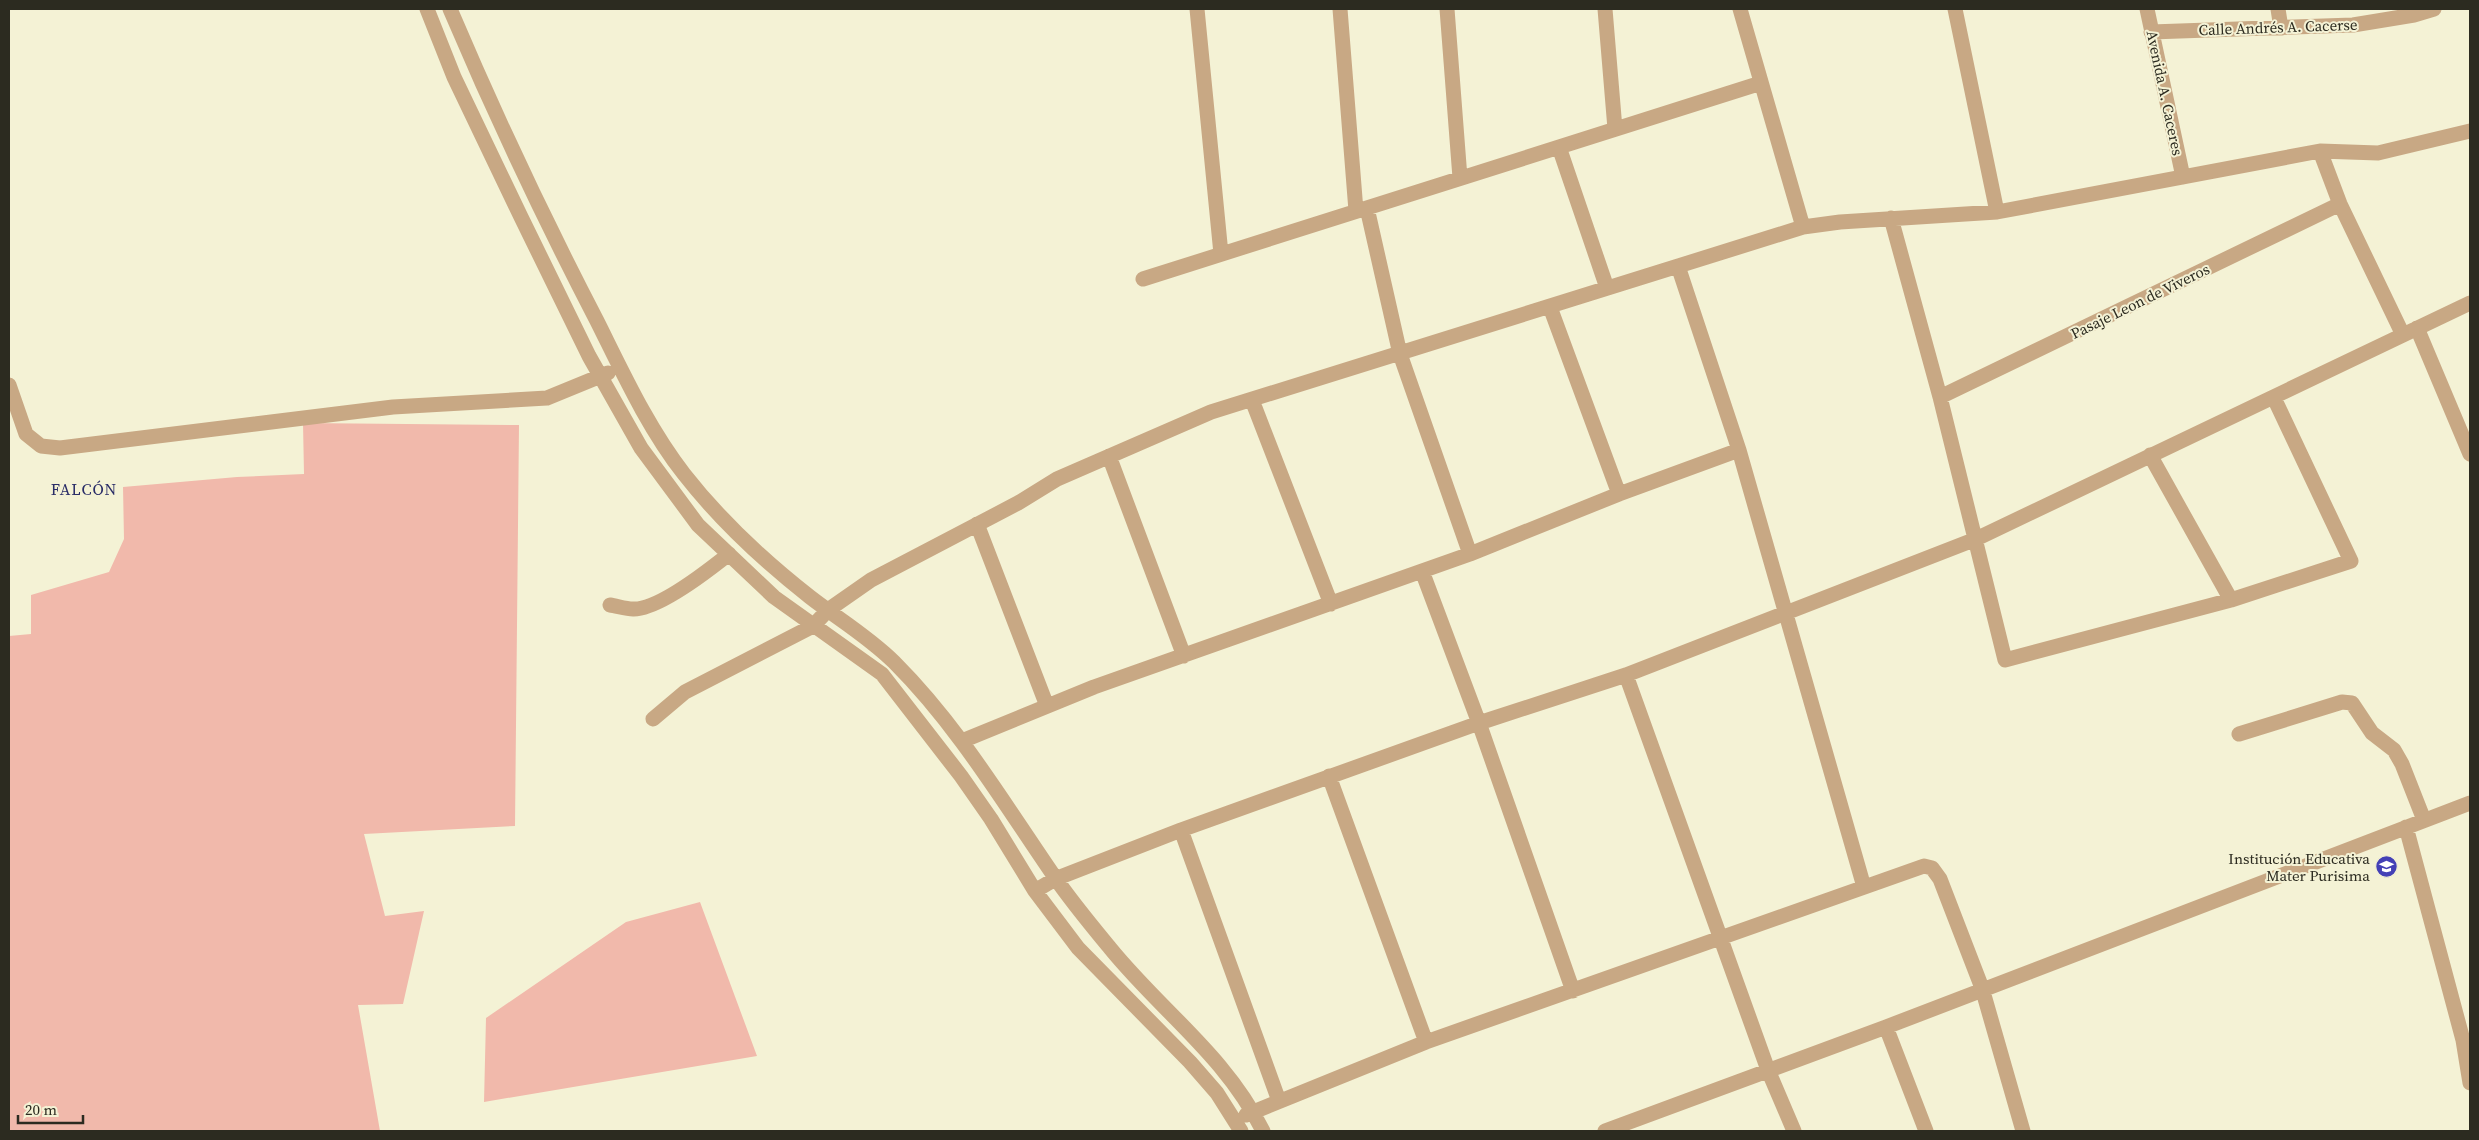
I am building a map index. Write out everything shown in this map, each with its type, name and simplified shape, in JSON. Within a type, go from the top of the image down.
[{"type":"street","points":[[427,9],[454,77],[521,217],[601,377],[641,448],[698,525],[774,597],[882,674],[961,776],[991,819],[1035,891],[1078,948],[1190,1062],[1217,1093],[1238,1126],[1253,1112],[1426,1042],[1919,868],[1932,868],[1940,879],[1982,988],[2023,1131]]},
{"type":"street","points":[[450,9],[495,117],[644,412],[682,472],[725,522],[796,586],[891,659],[950,724],[994,785],[1055,879],[1112,951],[1223,1067],[1253,1112],[1263,1131]]},
{"type":"street","points":[[1197,9],[1221,254]]},
{"type":"street","points":[[1340,9],[1361,210],[1400,354],[1470,554]]},
{"type":"street","points":[[1447,9],[1460,178]]},
{"type":"street","points":[[1605,9],[1615,129]]},
{"type":"street","points":[[1740,9],[1803,227]]},
{"type":"street","points":[[1955,9],[1997,212]]},
{"type":"street","name":"Avenida A. Caceres","points":[[2147,9],[2183,177]]},
{"type":"street","points":[[2278,9],[2281,28]]},
{"type":"street","name":"Calle Andrés A. Cacerse","points":[[2151,32],[2353,26],[2412,12],[2434,9]]},
{"type":"street","points":[[1144,279],[1761,83]]},
{"type":"street","points":[[653,719],[685,692],[813,626],[828,610],[871,580],[1018,503],[1057,479],[1211,412],[1803,227],[1891,218],[1997,212],[2320,151],[2378,153],[2470,131]]},
{"type":"street","points":[[1559,147],[1607,288]]},
{"type":"street","points":[[2320,151],[2340,204],[2402,334]]},
{"type":"street","name":"Pasaje Leon de Viveros","points":[[1940,397],[2340,204]]},
{"type":"street","points":[[1891,218],[1940,397],[2005,660],[2231,600],[2351,561],[2274,398]]},
{"type":"street","points":[[1678,266],[1739,450],[1864,888]]},
{"type":"street","points":[[1035,891],[1055,879],[1181,830],[1479,723],[1626,675],[1786,611],[1976,539],[2470,303]]},
{"type":"street","points":[[1550,307],[1619,494]]},
{"type":"street","points":[[2417,328],[2470,454]]},
{"type":"street","points":[[9,385],[26,434],[41,446],[60,448],[392,407],[547,398],[601,377],[620,366]]},
{"type":"street","points":[[1252,400],[1331,604]]},
{"type":"street","points":[[962,741],[1094,687],[1470,554],[1619,494],[1739,450]]},
{"type":"street","points":[[2150,455],[2231,600]]},
{"type":"street","points":[[1109,456],[1184,656]]},
{"type":"street","points":[[977,524],[1047,706]]},
{"type":"street","points":[[610,605],[634,610],[666,599],[703,575],[729,554]]},
{"type":"street","points":[[1422,571],[1479,723],[1573,991]]},
{"type":"street","points":[[1626,675],[1768,1070],[1794,1131]]},
{"type":"street","points":[[2239,734],[2342,702],[2352,703],[2372,734],[2394,750],[2402,764],[2424,820]]},
{"type":"street","points":[[1329,776],[1426,1042]]},
{"type":"street","points":[[1605,1131],[1886,1027],[1982,988],[2470,803]]},
{"type":"street","points":[[2406,827],[2461,1031],[2470,1083]]},
{"type":"street","points":[[1181,830],[1279,1101]]},
{"type":"street","points":[[1886,1027],[1926,1131]]},
{"type":"shaded area","points":[[303,423],[519,425],[515,826],[364,834],[385,916],[424,911],[403,1004],[358,1005],[380,1131],[9,1131],[9,636],[31,634],[31,595],[109,572],[124,539],[123,487],[237,477],[304,474]]},
{"type":"shaded area","points":[[700,902],[757,1056],[484,1102],[486,1018],[626,922]]},
{"type":"place","name":"Institución Educativa Mater Purisima","points":[[2386,867]]},
{"type":"district","name":"FALCÓN","points":[[84,489]]}]
